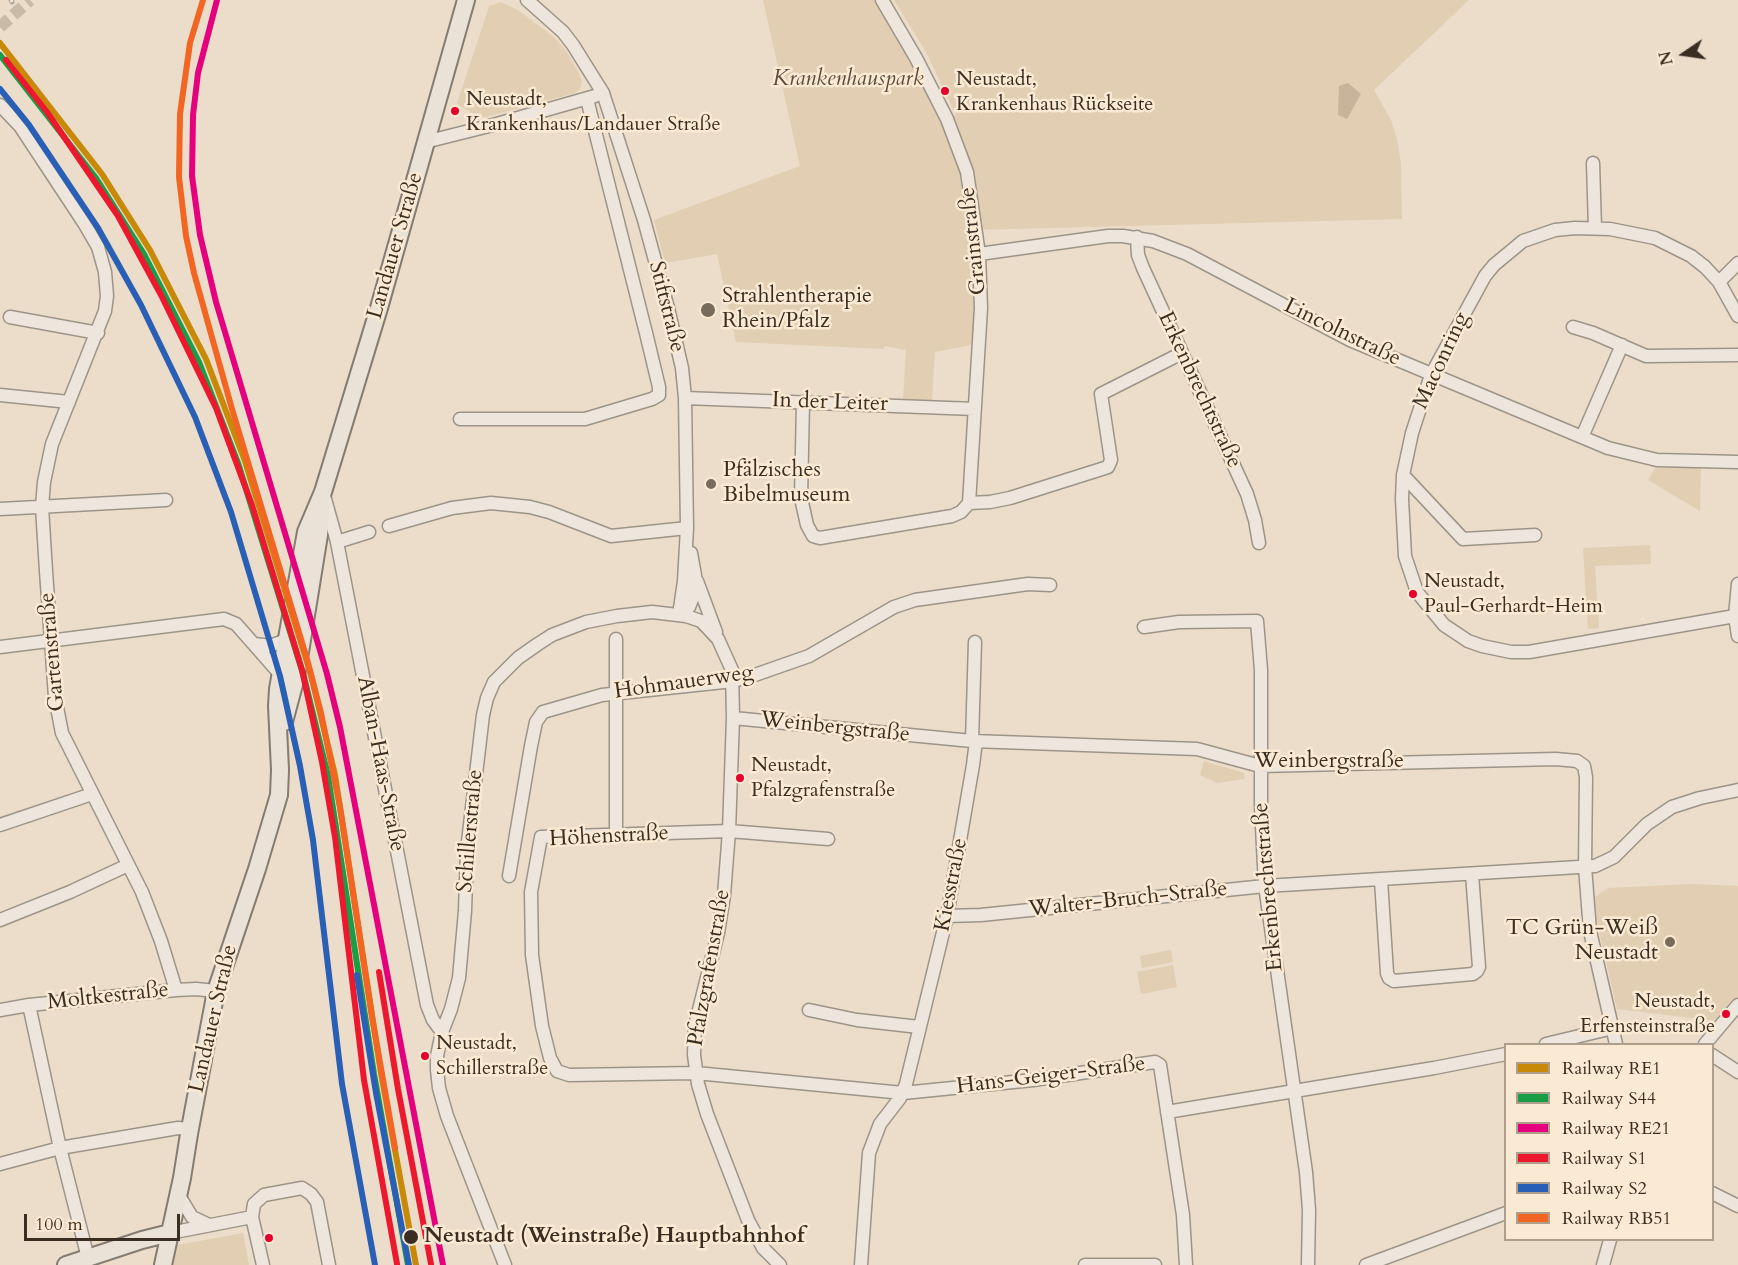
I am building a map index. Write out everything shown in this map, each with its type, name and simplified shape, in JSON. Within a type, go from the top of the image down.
[{"type":"main road","name":"Landauer Straße","points":[[163,1265],[216,991],[276,806],[280,783],[277,705],[280,674],[306,532],[323,492],[379,308],[466,0]]},
{"type":"main road","name":"Landauer Straße","points":[[279,741],[296,677],[319,535],[323,492]]},
{"type":"main road","points":[[66,1265],[170,1233]]},
{"type":"street","name":"Stiftstraße","points":[[526,0],[568,39],[587,64],[603,93],[644,220],[665,298],[681,368],[685,398],[687,528],[685,574],[679,615]]},
{"type":"street","name":"Grainstraße","points":[[882,0],[916,58],[947,119],[967,172],[980,254],[981,308],[969,502]]},
{"type":"street","points":[[425,142],[493,126],[603,93]]},
{"type":"street","points":[[460,419],[571,420],[597,416],[656,397],[659,393],[587,99]]},
{"type":"street","name":"Gartenstraße","points":[[0,105],[20,126],[84,223],[98,247],[105,272],[107,289],[105,312],[48,461],[42,507],[57,714],[70,752],[153,918],[176,990]]},
{"type":"street","points":[[1593,163],[1595,228]]},
{"type":"street","name":"Maconring","points":[[1735,616],[1529,652],[1496,650],[1468,641],[1449,629],[1435,616],[1417,592],[1411,579],[1403,540],[1403,475],[1412,433],[1431,375],[1485,276],[1503,255],[1522,241],[1543,233],[1575,228],[1610,229],[1655,238],[1691,256],[1705,267],[1719,282],[1738,316]]},
{"type":"street","name":"Lincolnstraße","points":[[980,254],[1108,236],[1137,237],[1167,245],[1350,340],[1608,448],[1641,458],[1675,462],[1738,462]]},
{"type":"street","name":"Erkenbrechtstraße","points":[[1137,237],[1138,255],[1143,268],[1247,494],[1255,519],[1259,543]]},
{"type":"street","points":[[1719,282],[1738,263]]},
{"type":"street","points":[[10,317],[98,333]]},
{"type":"street","points":[[1573,327],[1593,333],[1639,354],[1655,357],[1738,355]]},
{"type":"street","points":[[1582,437],[1622,345]]},
{"type":"street","points":[[803,402],[801,498],[807,525],[813,536],[820,538],[952,516],[961,512],[969,502],[990,502],[1010,498],[1108,467],[1111,460],[1101,394],[1182,353]]},
{"type":"street","points":[[0,395],[69,402]]},
{"type":"street","name":"In der Leiter","points":[[685,398],[975,409]]},
{"type":"street","points":[[1403,475],[1463,539],[1535,535]]},
{"type":"street","name":"Alban-Haas-Straße","points":[[323,492],[337,542],[427,1005],[433,1020],[442,1032]]},
{"type":"street","points":[[0,509],[166,500]]},
{"type":"street","points":[[389,526],[452,508],[491,503],[530,507],[605,534],[618,536],[687,528]]},
{"type":"street","name":"Stiftstraße","points":[[679,615],[689,607],[695,590],[687,528]]},
{"type":"street","points":[[337,542],[369,532]]},
{"type":"street","name":"Stiftstraße","points":[[694,575],[718,639]]},
{"type":"street","points":[[1738,584],[1735,616],[1738,636]]},
{"type":"street","name":"Hohmauerweg","points":[[509,876],[531,746],[539,716],[551,708],[615,693],[733,681],[809,656],[905,603],[1018,585],[1050,585]]},
{"type":"street","name":"Schillerstraße","points":[[505,1265],[447,1116],[439,1088],[437,1056],[459,978],[465,911],[467,850],[487,698],[494,682],[505,669],[552,635],[594,620],[636,613],[679,615],[701,621],[718,639],[730,663],[733,681]]},
{"type":"street","points":[[0,647],[224,619],[236,624],[280,674]]},
{"type":"street","name":"Erkenbrechtstraße","points":[[1144,627],[1179,622],[1257,621],[1261,670],[1260,766],[1264,886],[1306,1172],[1309,1210],[1308,1265]]},
{"type":"street","points":[[616,639],[616,836]]},
{"type":"street","points":[[255,644],[270,646],[286,640]]},
{"type":"street","points":[[974,741],[975,642]]},
{"type":"street","name":"Pfalzgrafenstraße","points":[[733,681],[729,831],[721,913],[695,1026],[694,1055],[696,1073],[707,1114],[748,1220],[763,1248],[780,1265]]},
{"type":"street","name":"Weinbergstraße","points":[[733,718],[974,741],[1197,748],[1260,766],[1577,760],[1584,766],[1586,777],[1585,867]]},
{"type":"street","name":"Kiesstraße","points":[[861,1265],[869,1153],[880,1124],[903,1093],[935,968],[974,765],[974,741]]},
{"type":"street","name":"Walter-Bruch-Straße","points":[[946,916],[981,915],[1264,886],[1585,867],[1614,857],[1647,824],[1672,807],[1738,790]]},
{"type":"street","points":[[0,825],[92,794]]},
{"type":"street","points":[[729,831],[828,839]]},
{"type":"street","name":"Höhenstraße","points":[[696,1073],[569,1075],[557,1071],[550,1058],[537,998],[530,912],[532,874],[541,837],[729,831]]},
{"type":"street","points":[[0,920],[70,892],[128,865]]},
{"type":"street","points":[[1585,867],[1590,931],[1616,1043]]},
{"type":"street","points":[[1381,880],[1387,974],[1394,981],[1473,974],[1477,971],[1479,967],[1472,874]]},
{"type":"street","name":"Moltkestraße","points":[[0,1010],[176,990],[216,991]]},
{"type":"street","points":[[29,1005],[60,1148],[88,1258]]},
{"type":"street","points":[[1706,1043],[1738,1005]]},
{"type":"street","points":[[809,1010],[857,1020],[919,1028]]},
{"type":"street","points":[[1550,1043],[1613,1028]]},
{"type":"street","points":[[1186,1265],[1185,1232],[1167,1112],[1504,1054]]},
{"type":"street","points":[[1714,1056],[1738,1072]]},
{"type":"street","name":"Hans-Geiger-Straße","points":[[696,1073],[903,1093],[1034,1080],[1155,1062],[1160,1065],[1167,1112]]},
{"type":"street","points":[[0,1164],[60,1148],[178,1128],[190,1129]]},
{"type":"street","points":[[262,1265],[252,1208],[260,1197],[302,1188],[314,1198],[318,1207],[329,1265]]},
{"type":"street","points":[[178,1194],[192,1217],[210,1225]]},
{"type":"street","points":[[1714,1194],[1738,1206]]},
{"type":"street","points":[[1365,1265],[1504,1214]]},
{"type":"street","points":[[170,1233],[252,1217]]},
{"type":"street","points":[[1603,1265],[1609,1241]]},
{"type":"street","points":[[1085,1265],[1155,1265]]},
{"type":"green space","name":"Krankenhauspark","points":[[763,0],[875,0],[912,60],[939,119],[956,115],[926,52],[894,0],[1469,0],[1374,90],[1391,120],[1397,139],[1401,163],[1402,219],[973,230],[976,344],[935,352],[932,401],[903,399],[906,350],[884,346],[884,349],[736,342],[717,254],[665,263],[654,220],[800,166]]},
{"type":"green space","points":[[501,2],[518,10],[554,37],[566,51],[577,70],[582,81],[580,89],[575,93],[486,117],[477,116],[457,104],[489,6]]},
{"type":"green space","points":[[1701,467],[1700,511],[1648,480],[1655,468]]},
{"type":"green space","points":[[1650,545],[1651,564],[1595,566],[1599,628],[1588,629],[1583,548]]},
{"type":"green space","points":[[1204,761],[1244,773],[1245,779],[1217,783],[1200,775]]},
{"type":"green space","name":"TC Grün-Weiß Neustadt","points":[[1693,884],[1738,886],[1738,996],[1717,1021],[1617,1009],[1596,918],[1595,897],[1608,888]]},
{"type":"green space","points":[[1171,950],[1173,962],[1142,968],[1140,956]]},
{"type":"green space","points":[[1173,965],[1177,987],[1141,994],[1137,972]]},
{"type":"green space","points":[[243,1233],[249,1265],[173,1265],[178,1245]]},
{"type":"shaded area","points":[[1348,83],[1361,94],[1347,119],[1338,115],[1339,86]]},
{"type":"tunnel","points":[[0,27],[30,0]]},
{"type":"rail line","name":"RB51","points":[[203,0],[190,43],[180,114],[179,177],[186,236],[232,409],[321,713],[340,807],[372,1017],[395,1148]]},
{"type":"rail line","name":"RE21","points":[[217,0],[198,73],[193,115],[192,176],[200,235],[216,302],[327,674],[340,727],[443,1265]]},
{"type":"rail line","name":"RE1","points":[[0,43],[102,174],[150,250],[206,359],[245,461],[311,675],[335,775],[381,1073],[416,1265]]},
{"type":"rail line","name":"S44","points":[[0,55],[96,178],[144,254],[199,362],[238,463],[304,677],[328,776],[374,1074],[408,1265]]},
{"type":"rail line","name":"S1","points":[[6,60],[47,112],[118,216],[161,295],[216,408],[252,505],[302,670],[322,762],[335,837],[364,1080],[397,1264]]},
{"type":"rail line","name":"S2","points":[[0,89],[29,125],[98,228],[141,305],[195,417],[231,512],[280,676],[300,766],[313,840],[342,1084],[375,1265]]},
{"type":"rail line","name":"S1","points":[[379,972],[398,1089],[431,1264]]},
{"type":"rail line","name":"S2","points":[[357,975],[376,1093],[409,1265]]},
{"type":"place","name":"Neustadt, Krankenhaus Rückseite","points":[[945,91]]},
{"type":"place","name":"Neustadt, Krankenhaus/Landauer Straße","points":[[455,111]]},
{"type":"place","name":"Strahlentherapie Rhein/Pfalz","points":[[708,310]]},
{"type":"place","name":"Pfälzisches Bibelmuseum","points":[[711,484]]},
{"type":"place","name":"Neustadt, Paul-Gerhardt-Heim","points":[[1413,594]]},
{"type":"place","name":"Neustadt, Pfalzgrafenstraße","points":[[740,778]]},
{"type":"place","name":"TC Grün-Weiß Neustadt","points":[[1670,942]]},
{"type":"place","name":"Neustadt, Erfensteinstraße","points":[[1726,1014]]},
{"type":"place","name":"Neustadt, Schillerstraße","points":[[425,1056]]},
{"type":"place","name":"Neustadt (Weinstraße) Hauptbahnhof","points":[[411,1237]]}]
